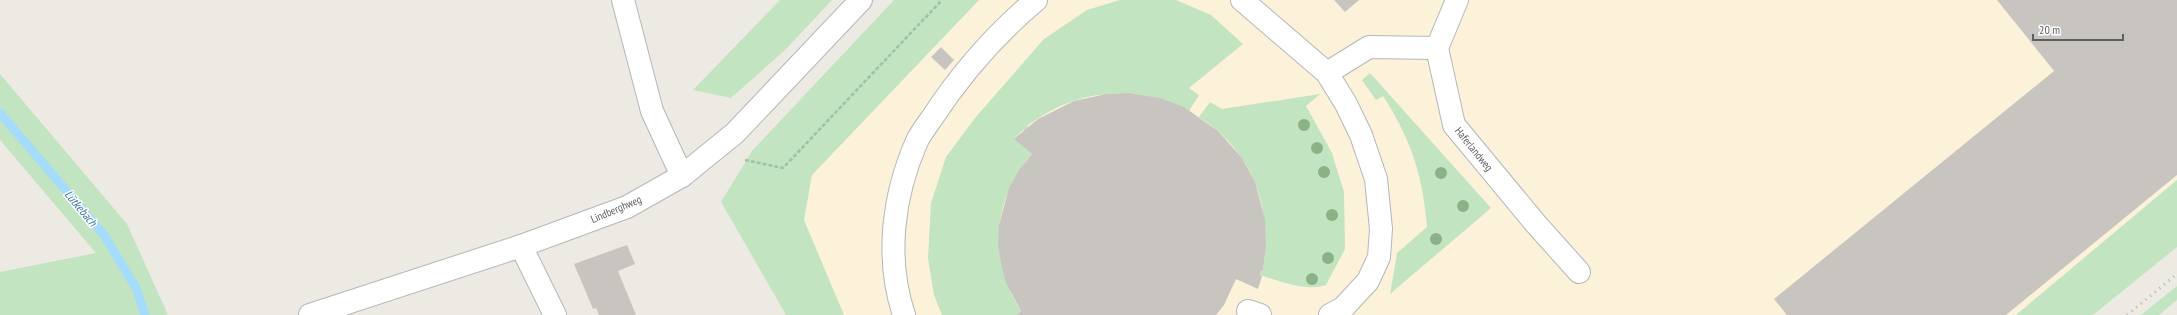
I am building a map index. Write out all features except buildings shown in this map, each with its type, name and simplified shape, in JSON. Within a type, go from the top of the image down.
[{"type":"street","points":[[623,0],[652,111],[682,176]]},
{"type":"street","name":"Lindberghweg","points":[[310,315],[521,246],[627,207],[682,176],[735,133],[861,0]]},
{"type":"street","points":[[904,315],[899,300],[892,246],[898,196],[918,140],[951,91],[987,49],[1036,0]]},
{"type":"street","points":[[1242,0],[1327,73],[1346,104],[1361,135],[1376,179],[1381,230],[1379,258],[1368,281],[1336,313]]},
{"type":"street","points":[[1327,73],[1369,47],[1437,48],[1457,0]]},
{"type":"street","name":"Haferlandweg","points":[[1437,48],[1454,125],[1536,224],[1579,272]]},
{"type":"street","points":[[521,246],[555,315]]},
{"type":"path","points":[[742,159],[783,168],[942,0]]},
{"type":"shaded area","points":[[979,0],[2177,0],[2177,180],[2016,315],[786,315],[721,202],[812,175]]},
{"type":"green space","points":[[780,0],[832,0],[785,50],[731,98],[693,90]]},
{"type":"green space","points":[[894,0],[979,0],[812,175],[804,220],[844,315],[786,315],[721,202],[752,151]]},
{"type":"green space","points":[[1120,0],[1176,0],[1211,15],[1243,44],[1189,88],[1199,95],[1189,111],[1168,102],[1147,97],[1127,94],[1106,94],[1086,97],[1066,104],[1046,113],[1027,126],[1029,128],[1025,131],[1023,130],[1014,139],[1032,154],[1019,172],[1009,190],[1002,210],[999,230],[999,251],[1003,271],[1010,291],[1021,311],[1016,315],[942,315],[934,295],[928,258],[931,203],[946,157],[975,118],[1044,39],[1087,10]]},
{"type":"green space","points":[[1370,73],[1491,208],[1390,294],[1397,253],[1427,227],[1419,174],[1414,158],[1401,127],[1383,96],[1376,100],[1362,80]]},
{"type":"green space","points":[[0,74],[127,224],[168,315],[0,315],[0,272],[96,253],[0,140]]},
{"type":"green space","points":[[1320,94],[1306,106],[1332,153],[1344,192],[1345,249],[1326,285],[1310,287],[1284,283],[1260,275],[1261,270],[1263,270],[1265,224],[1255,183],[1246,164],[1233,147],[1218,131],[1199,117],[1210,102],[1222,109]]},
{"type":"green space","points":[[2177,180],[2177,247],[2093,315],[2016,315]]},
{"type":"green space","points":[[2177,286],[2177,300],[2159,315],[2141,315]]},
{"type":"waterway","name":"Lütkebach","points":[[0,113],[104,235],[136,288],[145,315]]},
{"type":"railway","points":[[2127,315],[2177,274]]}]
